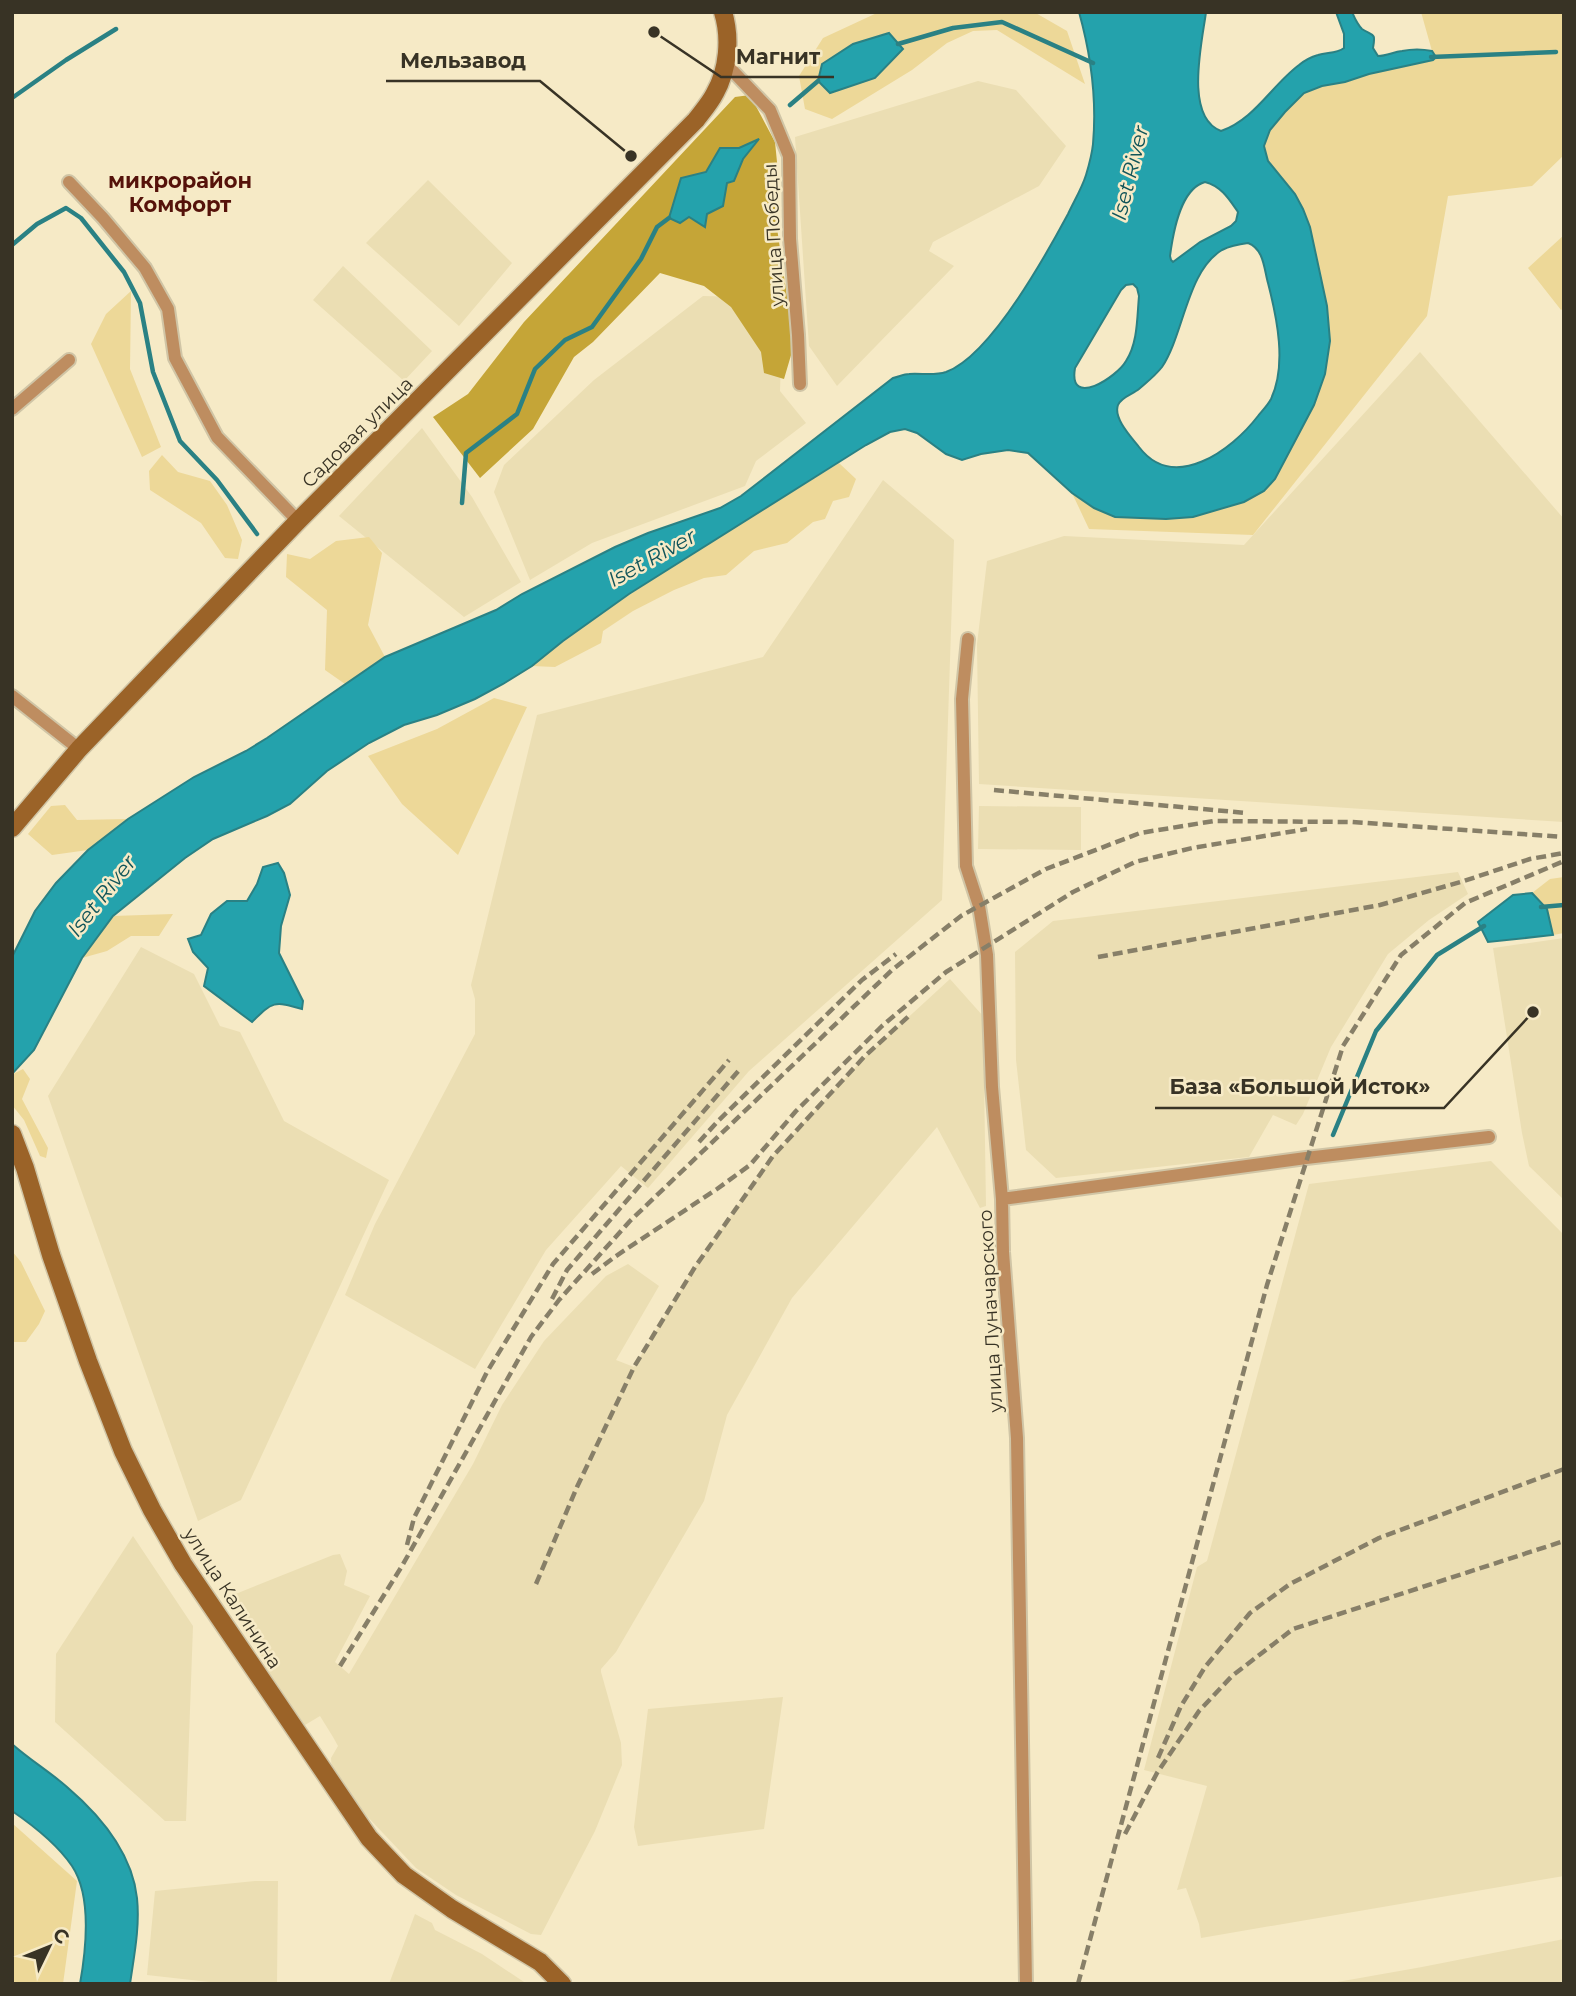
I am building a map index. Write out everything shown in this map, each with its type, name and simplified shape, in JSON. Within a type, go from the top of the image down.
[{"type":"main road","points":[[723,12],[726,23],[726,64]]},
{"type":"main road","name":"Садовая улица","points":[[12,828],[79,749],[298,521],[696,120],[716,93],[726,64]]},
{"type":"main road","name":"улица Калинина","points":[[12,1135],[88,1361],[123,1451],[183,1564],[369,1838],[404,1875],[452,1909],[540,1962],[562,1984]]},
{"type":"street","name":"улица Победы","points":[[726,64],[770,110],[789,156],[790,239],[800,384]]},
{"type":"street","points":[[69,182],[145,268],[168,309],[175,358],[217,438],[298,521]]},
{"type":"street","points":[[12,409],[69,360]]},
{"type":"street","name":"улица Луначарского","points":[[968,639],[962,699],[966,866],[979,906],[987,955],[992,1087],[1017,1438],[1026,1984]]},
{"type":"street","points":[[12,695],[79,749]]},
{"type":"street","points":[[1002,1199],[1306,1158],[1489,1137]]},
{"type":"shaded area","points":[[879,12],[1034,12],[1067,31],[1085,84],[997,30],[973,31],[947,43],[912,70],[832,119],[805,109],[799,76],[823,38]]},
{"type":"shaded area","points":[[1421,12],[1564,12],[1564,155],[1532,186],[1448,196],[1427,316],[1253,535],[1089,529],[1072,493],[1094,508],[1193,517],[1243,502],[1264,491],[1275,479],[1314,405],[1325,374],[1330,341],[1327,306],[1310,227],[1295,194],[1268,161],[1264,146],[1270,130],[1304,93],[1369,74],[1434,60],[1435,54]]},
{"type":"shaded area","points":[[978,81],[1016,90],[1066,146],[1039,186],[933,242],[929,251],[954,266],[837,386],[809,346],[795,137]]},
{"type":"shaded area","points":[[750,95],[775,142],[779,182],[777,228],[794,345],[784,379],[764,373],[761,352],[731,307],[704,286],[660,273],[593,342],[574,357],[533,429],[480,478],[433,417],[468,394],[524,322],[735,97]],"holes":[[[758,141],[743,159],[734,181],[727,183],[707,214],[705,227],[688,217],[680,223],[720,148],[739,148]]]},
{"type":"shaded area","points":[[428,180],[512,263],[459,326],[366,243]]},
{"type":"shaded area","points":[[1564,235],[1564,308],[1561,310],[1528,268]]},
{"type":"shaded area","points":[[343,266],[432,351],[404,381],[313,300]]},
{"type":"shaded area","points":[[131,291],[130,369],[161,447],[142,457],[91,344],[106,314]]},
{"type":"shaded area","points":[[703,296],[783,298],[780,391],[806,423],[756,461],[745,486],[592,543],[530,580],[494,492],[504,465],[594,380]]},
{"type":"shaded area","points":[[1420,352],[1564,519],[1564,822],[979,784],[977,644],[987,561],[1064,536],[1244,545]]},
{"type":"shaded area","points":[[422,428],[472,497],[521,582],[464,617],[339,516]]},
{"type":"shaded area","points":[[162,455],[178,472],[210,481],[227,505],[242,540],[238,559],[225,558],[201,523],[150,490],[149,471]]},
{"type":"shaded area","points":[[839,463],[856,479],[849,497],[833,501],[825,519],[813,522],[787,543],[754,551],[726,575],[704,578],[633,611],[603,631],[601,643],[555,667],[532,666],[644,585]]},
{"type":"shaded area","points":[[883,480],[954,540],[942,900],[749,1071],[648,1188],[621,1166],[546,1250],[475,1369],[345,1295],[375,1224],[475,1034],[475,999],[471,985],[537,715],[763,657]]},
{"type":"shaded area","points":[[369,537],[382,553],[368,625],[385,657],[345,684],[325,670],[327,610],[286,577],[287,554],[310,559],[336,541]]},
{"type":"shaded area","points":[[494,698],[527,707],[458,855],[402,804],[368,756],[437,729]]},
{"type":"shaded area","points":[[65,805],[77,820],[128,819],[88,850],[52,855],[28,834],[51,806]]},
{"type":"shaded area","points":[[979,806],[1081,807],[1081,850],[978,849]]},
{"type":"shaded area","points":[[1458,872],[1468,894],[1429,920],[1388,954],[1331,1047],[1296,1125],[1273,1115],[1249,1157],[1056,1178],[1026,1150],[1016,1060],[1015,952],[1053,921]]},
{"type":"shaded area","points":[[1564,877],[1564,933],[1553,935],[1547,909],[1532,893],[1550,879]]},
{"type":"shaded area","points":[[173,914],[159,936],[131,936],[107,951],[82,958],[113,916]]},
{"type":"shaded area","points":[[1564,938],[1564,1200],[1529,1166],[1493,948]]},
{"type":"shaded area","points":[[141,947],[194,974],[220,1026],[240,1032],[284,1121],[389,1180],[241,1500],[198,1521],[48,1096]]},
{"type":"shaded area","points":[[950,979],[983,1016],[986,1206],[980,1208],[937,1127],[792,1298],[727,1415],[704,1501],[616,1652],[601,1669],[621,1743],[622,1765],[595,1831],[541,1935],[531,1934],[456,1895],[416,1868],[365,1814],[332,1772],[331,1758],[338,1746],[333,1737],[320,1716],[305,1725],[273,1681],[233,1595],[340,1554],[347,1571],[344,1585],[370,1596],[335,1662],[349,1674],[473,1464],[502,1405],[544,1341],[606,1276],[628,1264],[659,1286],[616,1360],[634,1367],[695,1267],[773,1156],[864,1058]]},
{"type":"shaded area","points":[[23,1069],[30,1079],[22,1099],[48,1148],[46,1158],[40,1156],[24,1120],[12,1105],[13,1074]]},
{"type":"shaded area","points":[[1491,1161],[1564,1235],[1564,1876],[1201,1938],[1199,1924],[1186,1888],[1177,1890],[1207,1786],[1144,1770],[1197,1567],[1207,1561],[1309,1184]]},
{"type":"shaded area","points":[[12,1251],[21,1262],[45,1311],[26,1342],[12,1342]]},
{"type":"shaded area","points":[[133,1536],[193,1626],[186,1821],[165,1821],[55,1722],[56,1654]]},
{"type":"shaded area","points":[[783,1697],[764,1829],[638,1846],[634,1827],[648,1709]]},
{"type":"shaded area","points":[[12,1823],[77,1881],[63,1984],[12,1984]]},
{"type":"shaded area","points":[[278,1881],[277,1984],[227,1984],[147,1975],[155,1891]]},
{"type":"shaded area","points":[[415,1914],[432,1923],[435,1930],[482,1954],[527,1984],[389,1984]]},
{"type":"shaded area","points":[[1564,1939],[1564,1984],[1326,1984],[1422,1967]]},
{"type":"water","name":"Iset River","points":[[1079,12],[1206,12],[1199,60],[1199,95],[1202,111],[1210,123],[1221,131],[1233,126],[1253,111],[1289,73],[1304,62],[1344,48],[1344,34],[1336,12],[1352,12],[1360,27],[1373,35],[1373,48],[1378,56],[1417,50],[1432,51],[1436,57],[1433,60],[1322,86],[1304,93],[1270,130],[1264,146],[1268,161],[1295,194],[1310,227],[1327,306],[1330,341],[1325,374],[1314,405],[1275,479],[1264,491],[1244,502],[1193,517],[1115,517],[1094,508],[1072,493],[1028,453],[1008,450],[962,460],[946,454],[917,433],[905,429],[890,432],[629,594],[532,666],[503,684],[475,699],[404,725],[369,743],[327,771],[290,804],[213,839],[185,858],[113,916],[82,958],[34,1050],[12,1074],[12,957],[35,911],[56,883],[88,850],[128,819],[194,777],[267,738],[385,657],[496,610],[615,547],[720,508],[741,496],[893,378],[907,374],[946,372],[963,362],[981,346],[1015,302],[1046,254],[1086,175],[1093,148],[1094,110],[1090,61]],"holes":[[[1205,182],[1216,187],[1228,198],[1238,212],[1236,221],[1173,262],[1170,256],[1179,213],[1189,193]],[[1248,243],[1253,246],[1264,266],[1279,341],[1276,386],[1267,406],[1233,442],[1202,462],[1169,466],[1153,460],[1139,447],[1120,421],[1118,405],[1162,367],[1201,272],[1210,260],[1232,246]],[[1133,284],[1139,296],[1136,330],[1130,354],[1121,368],[1104,381],[1086,388],[1079,386],[1075,380],[1075,368],[1126,285]]]},
{"type":"water","points":[[889,33],[903,49],[875,78],[830,93],[818,81],[822,64],[853,44]]},
{"type":"water","points":[[759,139],[743,159],[734,181],[727,183],[723,206],[707,214],[705,227],[689,217],[680,223],[669,218],[681,178],[706,172],[720,148],[739,148]]},
{"type":"water","points":[[278,863],[284,873],[290,895],[281,926],[279,953],[303,1001],[302,1009],[274,1005],[252,1022],[204,986],[208,968],[193,952],[188,939],[201,935],[211,914],[227,901],[247,901],[263,867]]},
{"type":"water","points":[[1532,893],[1547,909],[1553,935],[1488,942],[1478,922],[1513,895]]},
{"type":"water","points":[[12,1744],[80,1798],[103,1823],[122,1851],[134,1882],[138,1909],[130,1984],[80,1984],[86,1924],[83,1892],[72,1866],[59,1850],[37,1829],[12,1811]]},
{"type":"waterway","points":[[898,44],[953,28],[1002,22],[1093,63]]},
{"type":"waterway","points":[[12,98],[116,29]]},
{"type":"waterway","points":[[1431,57],[1556,52]]},
{"type":"waterway","points":[[790,105],[818,81]]},
{"type":"waterway","points":[[12,245],[37,224],[66,208],[81,218],[124,272],[140,303],[153,372],[180,441],[217,480],[257,534]]},
{"type":"waterway","points":[[462,503],[466,453],[517,414],[535,369],[565,340],[592,327],[641,259],[657,227],[669,218]]},
{"type":"waterway","points":[[1541,907],[1564,905]]},
{"type":"waterway","points":[[1333,1135],[1376,1031],[1437,955],[1484,926]]},
{"type":"railway","points":[[994,790],[1246,813]]},
{"type":"railway","points":[[340,1666],[402,1566],[531,1337],[559,1300],[630,1221],[892,970],[961,916],[1046,869],[1140,833],[1214,821],[1352,822],[1564,837]]},
{"type":"railway","points":[[592,1274],[750,1165],[796,1111],[882,1026],[946,972],[1073,892],[1135,862],[1192,848],[1307,829]]},
{"type":"railway","points":[[1098,957],[1380,905],[1530,859],[1564,853]]},
{"type":"railway","points":[[1078,1984],[1267,1285],[1343,1046],[1401,955],[1465,903],[1564,861]]},
{"type":"railway","points":[[699,1142],[862,980],[896,954]]},
{"type":"railway","points":[[536,1584],[577,1487],[634,1367],[695,1267],[773,1156],[864,1057],[911,1014]]},
{"type":"railway","points":[[407,1545],[414,1518],[487,1372],[553,1264],[729,1060]]},
{"type":"railway","points":[[552,1299],[567,1270],[740,1069]]},
{"type":"railway","points":[[1158,1758],[1181,1706],[1205,1667],[1250,1613],[1290,1584],[1379,1538],[1564,1469]]},
{"type":"railway","points":[[1125,1834],[1157,1773],[1199,1711],[1232,1676],[1293,1629],[1564,1541]]},
{"type":"place","name":"Магнит","points":[[654,32]]},
{"type":"place","name":"Мельзавод","points":[[631,156]]},
{"type":"place","name":"База «Большой Исток»","points":[[1533,1012]]},
{"type":"district","name":"микрорайон Комфорт","points":[[180,193]]}]
